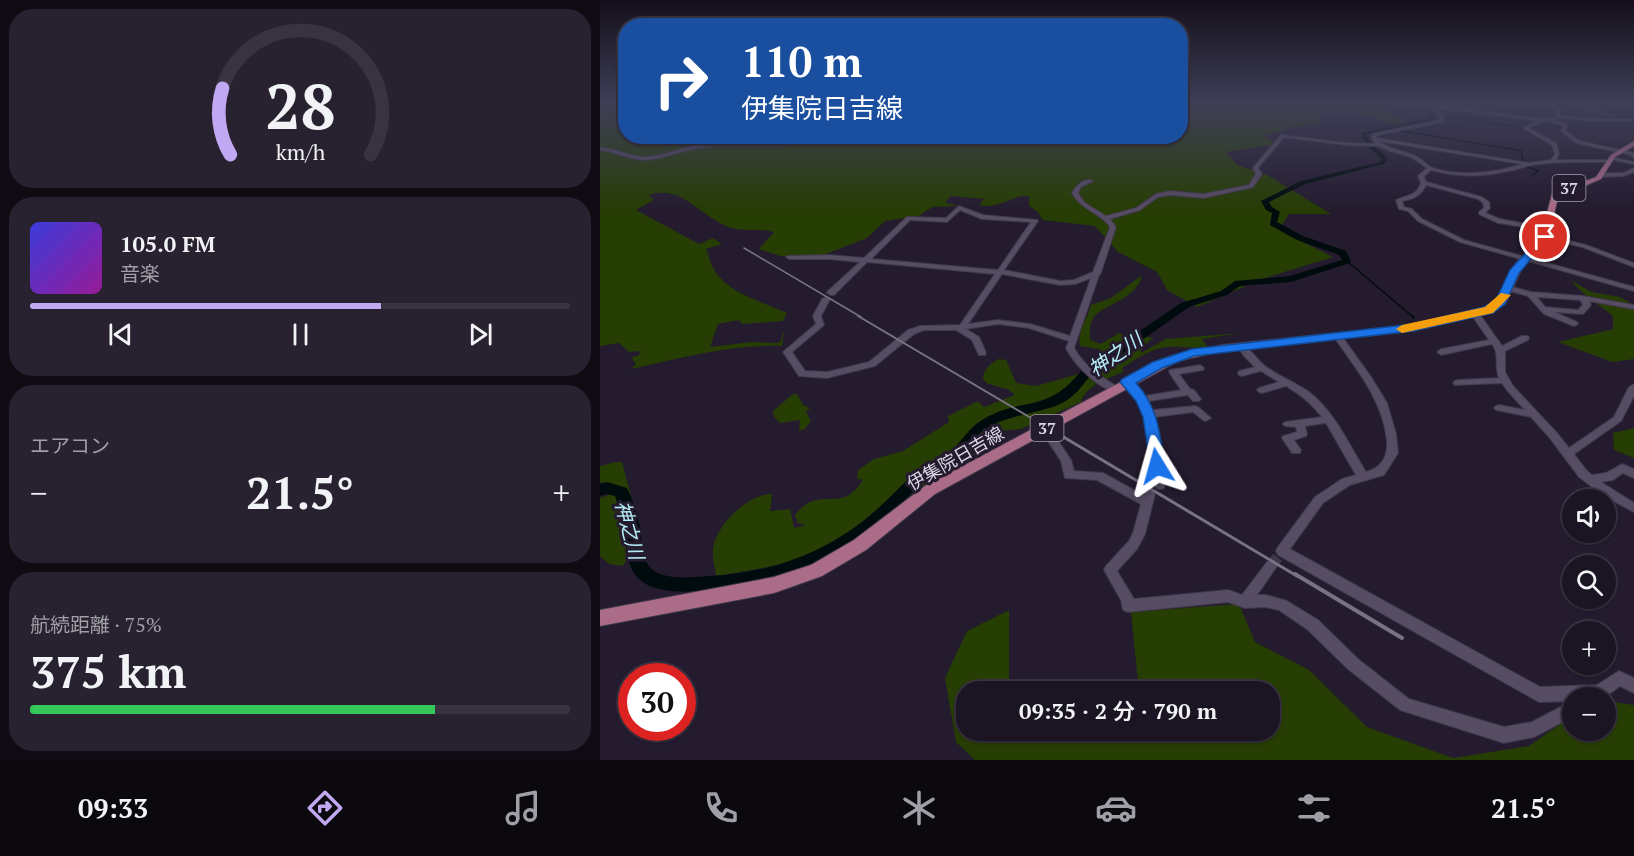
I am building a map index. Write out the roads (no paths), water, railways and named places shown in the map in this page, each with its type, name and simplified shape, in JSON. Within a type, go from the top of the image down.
[{"type":"main road","name":"37","points":[[1547,234],[1551,205],[1557,194],[1602,175],[1610,159],[1634,142]]},
{"type":"main road","name":"伊集院日吉線","points":[[600,618],[774,585],[816,571],[860,545],[930,490],[1045,429],[1116,384],[1174,358],[1241,346],[1413,328],[1494,307],[1509,288],[1514,273],[1547,234]]},
{"type":"street","points":[[1105,218],[1138,209],[1156,196],[1170,193],[1203,196],[1251,186],[1259,174],[1255,168],[1281,138]]},
{"type":"street","points":[[1305,138],[1365,145],[1377,143],[1529,164]]},
{"type":"street","points":[[1375,138],[1377,143],[1413,157],[1429,169],[1475,174],[1496,173],[1529,164],[1554,161],[1610,159],[1634,163]]},
{"type":"street","points":[[1544,138],[1554,144],[1557,154],[1554,161]]},
{"type":"street","points":[[1574,138],[1578,142],[1619,151],[1634,157]]},
{"type":"street","points":[[600,149],[616,150],[633,157],[647,158],[699,147],[786,144]]},
{"type":"street","points":[[1429,169],[1421,176],[1424,183],[1423,189],[1414,196],[1400,200],[1401,208],[1410,210],[1420,220],[1462,241],[1634,289]]},
{"type":"street","points":[[1602,175],[1624,174],[1634,170]]},
{"type":"street","points":[[1090,181],[1079,186],[1074,193],[1076,198],[1081,205],[1105,218],[1113,227],[1072,339],[1070,348],[1073,355],[1087,369],[1143,399],[1187,392],[1191,392],[1196,399]]},
{"type":"street","points":[[1424,183],[1480,198],[1486,202],[1487,208],[1481,213],[1490,218],[1584,246],[1634,265]]},
{"type":"street","points":[[960,327],[1002,272],[1035,221],[982,217],[959,208],[947,220],[909,218],[828,296],[817,316],[820,325],[787,352],[802,374],[827,375],[864,367],[881,357],[911,332],[932,327],[960,327],[986,321],[1012,323],[1072,339]]},
{"type":"street","points":[[789,257],[1002,272],[1064,284],[1098,273]]},
{"type":"street","points":[[1509,288],[1531,294],[1583,298],[1634,307]]},
{"type":"street","points":[[1531,294],[1543,309],[1574,324]]},
{"type":"street","points":[[1621,303],[1634,295]]},
{"type":"street","points":[[1543,309],[1580,312],[1587,305],[1583,298]]},
{"type":"street","points":[[1474,314],[1498,346],[1504,380],[1591,479],[1634,508]]},
{"type":"street","points":[[960,327],[976,339],[982,352]]},
{"type":"street","points":[[1338,337],[1347,353],[1363,368],[1386,409],[1393,453],[1380,472],[1346,482],[1319,500],[1281,553],[1539,695],[1562,695]]},
{"type":"street","points":[[1441,352],[1498,346],[1525,338]]},
{"type":"street","points":[[1241,346],[1262,368],[1284,384],[1305,394],[1328,420],[1363,477]]},
{"type":"street","points":[[1187,392],[1173,372],[1200,368]]},
{"type":"street","points":[[1242,373],[1262,368]]},
{"type":"street","points":[[1458,384],[1504,380]]},
{"type":"street","points":[[1262,390],[1284,384]]},
{"type":"street","points":[[1567,454],[1618,419],[1634,387]]},
{"type":"street","points":[[1143,399],[1149,414],[1160,485]]},
{"type":"street","points":[[1499,408],[1535,414]]},
{"type":"street","points":[[1149,414],[1195,409],[1206,418]]},
{"type":"street","points":[[1288,424],[1328,420]]},
{"type":"street","points":[[1296,450],[1287,438],[1302,434],[1300,423]]},
{"type":"street","points":[[1045,429],[1066,460],[1069,475],[1099,476],[1147,498],[1139,534],[1133,545],[1110,570],[1127,599],[1128,606],[1228,596],[1245,602],[1266,601],[1282,605],[1312,625],[1353,664],[1405,705],[1504,735],[1534,729],[1562,714]]},
{"type":"street","points":[[1591,479],[1609,477],[1622,468],[1634,474]]},
{"type":"street","points":[[1245,602],[1271,566]]},
{"type":"street","points":[[1607,687],[1620,678],[1634,686]]},
{"type":"waterway","name":"神之川","points":[[600,490],[607,488],[622,492],[632,527],[638,564],[645,574],[656,581],[670,584],[698,584],[748,580],[796,567],[819,557],[862,531],[917,480],[961,450],[973,433],[988,422],[1047,405],[1061,398],[1074,389],[1085,374],[1185,305],[1224,293],[1238,283],[1291,279],[1347,261],[1343,253],[1300,238],[1273,223],[1276,212],[1269,208],[1265,201],[1303,182],[1382,163],[1385,159],[1366,138]]},
{"type":"waterway","points":[[1447,138],[1518,150],[1521,151],[1523,162]]},
{"type":"waterway","points":[[1555,161],[1560,154],[1557,149]]},
{"type":"waterway","points":[[1529,165],[1526,166],[1538,171],[1532,176]]},
{"type":"waterway","points":[[1347,261],[1413,317]]},
{"type":"tunnel","points":[[1271,566],[1280,554]]},
{"type":"railway","points":[[744,248],[861,317]]},
{"type":"railway","points":[[858,316],[1053,431]]},
{"type":"railway","points":[[1050,429],[1297,576]]},
{"type":"railway","points":[[1295,574],[1402,638]]}]
